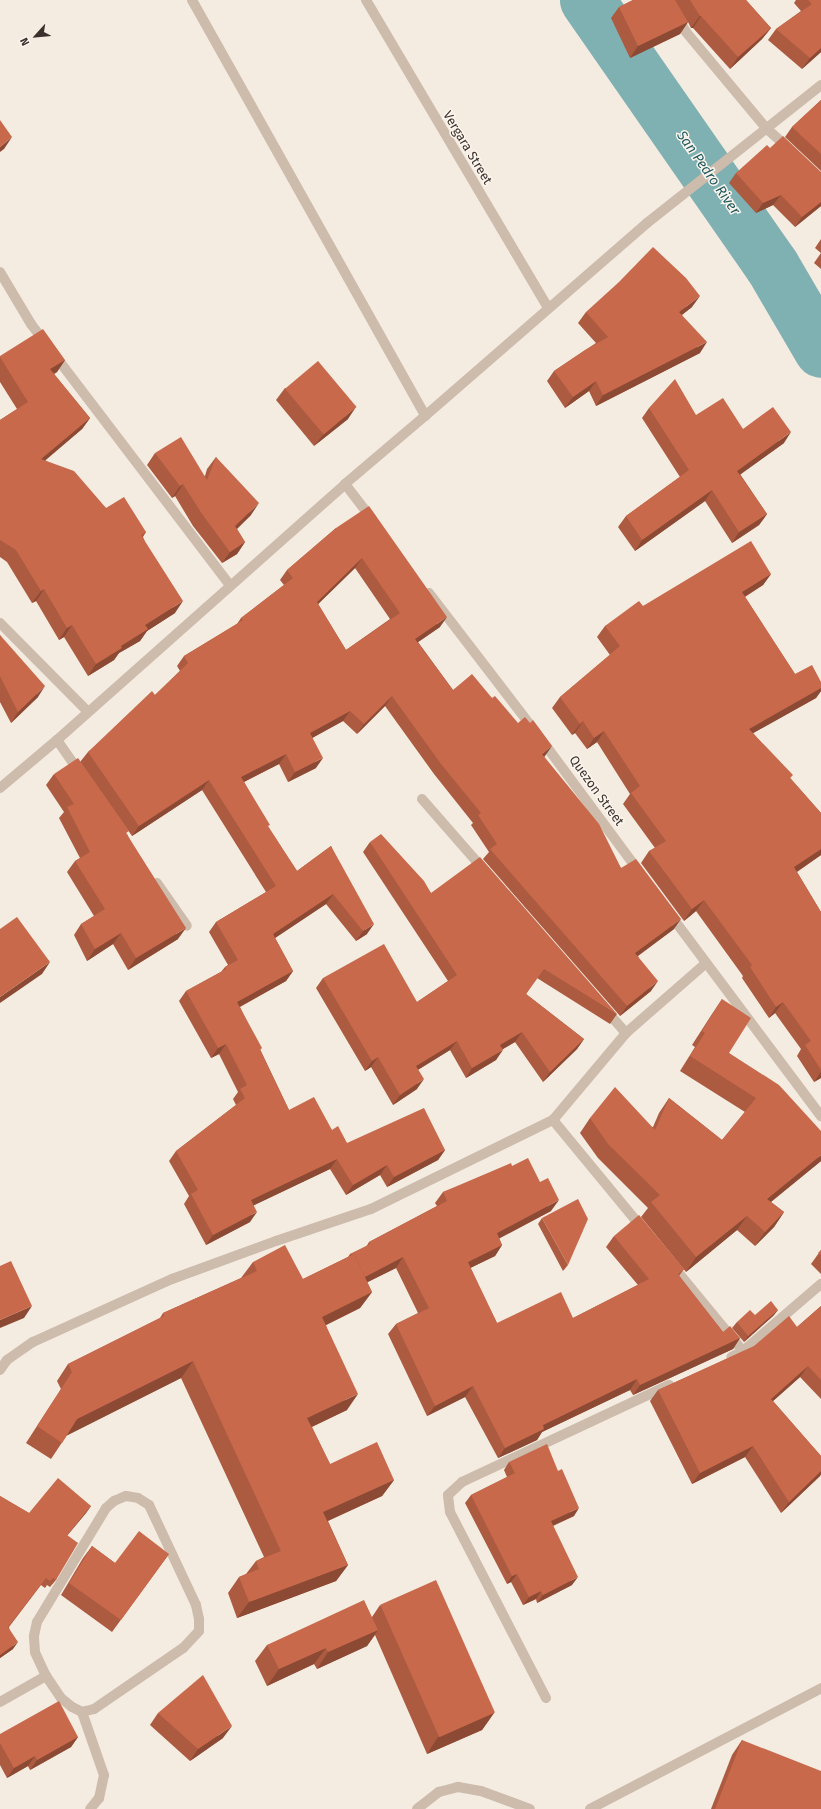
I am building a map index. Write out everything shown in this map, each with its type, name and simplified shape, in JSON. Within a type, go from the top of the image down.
[{"type":"street","points":[[192,0],[425,416]]},
{"type":"street","name":"Vergara Street","points":[[366,0],[548,308]]},
{"type":"street","points":[[667,0],[686,32],[766,128],[794,154]]},
{"type":"street","points":[[0,788],[57,740],[345,484],[647,223],[821,85]]},
{"type":"street","points":[[0,272],[31,324],[230,585]]},
{"type":"street","points":[[345,484],[378,527]]},
{"type":"street","name":"Quezon Street","points":[[421,583],[535,731],[646,882]]},
{"type":"street","points":[[0,623],[88,712]]},
{"type":"street","points":[[57,740],[84,779]]},
{"type":"street","points":[[422,799],[490,877]]},
{"type":"street","points":[[151,875],[187,926]]},
{"type":"street","points":[[665,907],[821,1116]]},
{"type":"street","points":[[0,1370],[7,1360],[33,1342],[172,1279],[276,1241],[371,1209],[553,1120],[626,1033],[706,963]]},
{"type":"street","points":[[600,1003],[626,1033]]},
{"type":"street","points":[[553,1120],[648,1236]]},
{"type":"street","points":[[668,1260],[743,1351]]},
{"type":"street","points":[[721,1361],[743,1351],[821,1284]]},
{"type":"street","points":[[546,1698],[450,1512],[448,1495],[462,1482],[678,1381]]},
{"type":"street","points":[[126,1496],[138,1498],[148,1505],[196,1605],[199,1619],[199,1631],[183,1648],[94,1709],[82,1712],[72,1707],[61,1698],[46,1676],[35,1652],[34,1636],[37,1622],[106,1508],[126,1496]]},
{"type":"street","points":[[0,1702],[46,1676]]},
{"type":"street","points":[[590,1809],[821,1688]]},
{"type":"street","points":[[82,1712],[104,1775],[99,1798],[90,1809]]},
{"type":"street","points":[[416,1809],[439,1792],[458,1787],[481,1791],[530,1809]]},
{"type":"building","points":[[633,0],[675,0],[688,22],[638,46],[619,7]]},
{"type":"building","points":[[690,0],[746,0],[771,28],[738,57],[700,16]]},
{"type":"building","points":[[808,0],[821,0],[821,48],[810,58],[776,29],[812,4]]},
{"type":"building","points":[[821,100],[821,154],[792,127]]},
{"type":"building","points":[[0,120],[12,137],[0,147]]},
{"type":"building","points":[[783,136],[821,172],[821,202],[802,217],[781,195],[763,203],[736,173],[767,145],[770,148]]},
{"type":"building","points":[[653,247],[686,278],[700,296],[679,312],[707,342],[603,395],[596,381],[573,397],[554,371],[585,350],[608,337],[586,312],[619,282]]},
{"type":"building","points":[[43,329],[65,360],[50,369],[90,418],[41,459],[74,471],[106,508],[124,497],[146,532],[141,535],[183,601],[145,625],[148,629],[121,646],[122,648],[96,664],[72,625],[67,628],[44,589],[41,591],[16,550],[0,540],[0,420],[28,402],[0,356]]},
{"type":"building","points":[[318,361],[357,407],[324,435],[285,389]]},
{"type":"building","points":[[675,379],[696,415],[723,398],[743,429],[773,407],[791,432],[737,471],[767,514],[739,532],[712,490],[642,540],[626,516],[689,470],[649,408]]},
{"type":"building","points":[[181,437],[207,480],[216,457],[259,503],[235,526],[245,542],[230,552],[202,514],[183,484],[180,486],[155,453]]},
{"type":"building","points":[[369,506],[447,617],[415,639],[453,690],[472,674],[492,698],[495,696],[518,723],[525,717],[530,723],[533,720],[552,746],[542,754],[599,824],[621,868],[636,859],[681,919],[635,953],[658,981],[627,1006],[490,849],[497,844],[478,815],[481,813],[441,764],[392,696],[364,724],[350,711],[310,733],[323,758],[295,772],[286,754],[241,777],[270,825],[268,826],[297,871],[331,846],[374,924],[363,931],[333,894],[273,934],[293,971],[237,1002],[262,1048],[260,1050],[289,1110],[314,1097],[332,1130],[338,1126],[347,1143],[424,1108],[445,1150],[394,1177],[387,1165],[353,1185],[337,1159],[251,1200],[257,1212],[213,1235],[191,1194],[198,1190],[176,1151],[245,1098],[240,1089],[247,1085],[226,1044],[218,1048],[186,991],[226,969],[225,967],[238,960],[216,922],[276,886],[209,780],[139,826],[88,752],[152,691],[155,695],[188,663],[184,656],[243,620],[241,618],[293,578],[287,570],[336,528]],"holes":[[[362,558],[400,613],[346,650],[317,602]]]},
{"type":"building","points":[[751,541],[771,574],[742,592],[795,674],[812,665],[821,682],[821,688],[749,729],[793,775],[790,778],[821,813],[821,849],[794,867],[821,912],[821,1070],[805,1045],[811,1041],[783,1002],[776,1007],[750,967],[752,965],[704,900],[692,909],[649,851],[666,841],[631,793],[640,786],[604,731],[594,738],[583,721],[580,724],[560,697],[620,646],[605,626],[639,601],[643,606]]},
{"type":"building","points":[[0,635],[45,686],[18,712],[0,676]]},
{"type":"building","points":[[78,758],[129,831],[126,833],[186,928],[136,958],[121,933],[95,949],[81,924],[105,909],[75,861],[90,852],[67,807],[74,804],[54,774]]},
{"type":"building","points":[[381,834],[424,881],[431,893],[480,857],[617,1014],[544,969],[526,994],[584,1039],[550,1072],[522,1032],[500,1045],[503,1050],[472,1068],[457,1041],[416,1066],[424,1079],[400,1095],[378,1057],[372,1061],[323,978],[384,944],[417,1002],[457,975],[370,842]]},
{"type":"building","points":[[17,917],[50,962],[0,997],[0,929]]},
{"type":"building","points":[[722,999],[751,1018],[729,1053],[779,1085],[821,1131],[821,1155],[767,1199],[784,1212],[765,1232],[747,1216],[696,1257],[651,1202],[660,1195],[608,1144],[590,1118],[615,1087],[655,1130],[669,1098],[722,1140],[756,1098],[690,1056],[705,1033],[702,1031]]},
{"type":"building","points":[[528,1158],[540,1182],[548,1178],[559,1200],[497,1233],[502,1245],[468,1262],[497,1323],[561,1292],[573,1318],[649,1279],[614,1236],[639,1215],[684,1269],[678,1274],[723,1332],[730,1326],[740,1338],[640,1385],[637,1379],[543,1425],[544,1429],[505,1448],[473,1386],[435,1406],[396,1324],[429,1308],[403,1257],[365,1277],[354,1254],[350,1254],[370,1244],[369,1242],[447,1201],[443,1192],[511,1163],[512,1166]]},
{"type":"building","points":[[578,1199],[588,1219],[568,1265],[542,1218]]},
{"type":"building","points":[[285,1245],[303,1279],[354,1254],[372,1292],[322,1317],[358,1394],[307,1418],[330,1464],[377,1442],[394,1480],[323,1512],[348,1565],[249,1602],[239,1577],[259,1569],[256,1561],[281,1551],[193,1361],[77,1419],[62,1443],[37,1426],[72,1372],[68,1364],[164,1316],[163,1313],[257,1271],[253,1262]]},
{"type":"building","points":[[11,1261],[32,1306],[0,1320],[0,1266]]},
{"type":"building","points":[[771,1301],[778,1310],[748,1336],[737,1322],[750,1310],[755,1315]]},
{"type":"building","points":[[821,1306],[821,1380],[808,1366],[771,1399],[821,1456],[821,1471],[789,1502],[753,1446],[700,1473],[658,1390],[754,1346],[789,1316],[797,1327]]},
{"type":"building","points":[[547,1444],[558,1471],[562,1469],[579,1508],[551,1521],[578,1577],[543,1595],[541,1591],[529,1597],[517,1574],[512,1576],[471,1495],[515,1473],[509,1462]]},
{"type":"building","points":[[58,1478],[91,1506],[67,1535],[78,1543],[56,1580],[53,1578],[50,1581],[46,1578],[8,1627],[18,1642],[0,1655],[0,1496],[29,1513]]},
{"type":"building","points":[[139,1531],[169,1554],[121,1620],[69,1583],[92,1546],[115,1563]]},
{"type":"building","points":[[436,1580],[495,1712],[439,1737],[380,1605]]},
{"type":"building","points":[[364,1600],[378,1630],[328,1652],[326,1648],[279,1669],[267,1645]]},
{"type":"building","points":[[203,1675],[232,1726],[198,1749],[158,1713]]},
{"type":"building","points":[[59,1701],[78,1737],[37,1760],[35,1756],[14,1768],[0,1743],[0,1734]]},
{"type":"building","points":[[742,1740],[821,1771],[821,1809],[715,1809]]},
{"type":"waterway","name":"San Pedro River","points":[[587,0],[772,266],[821,350]]}]
